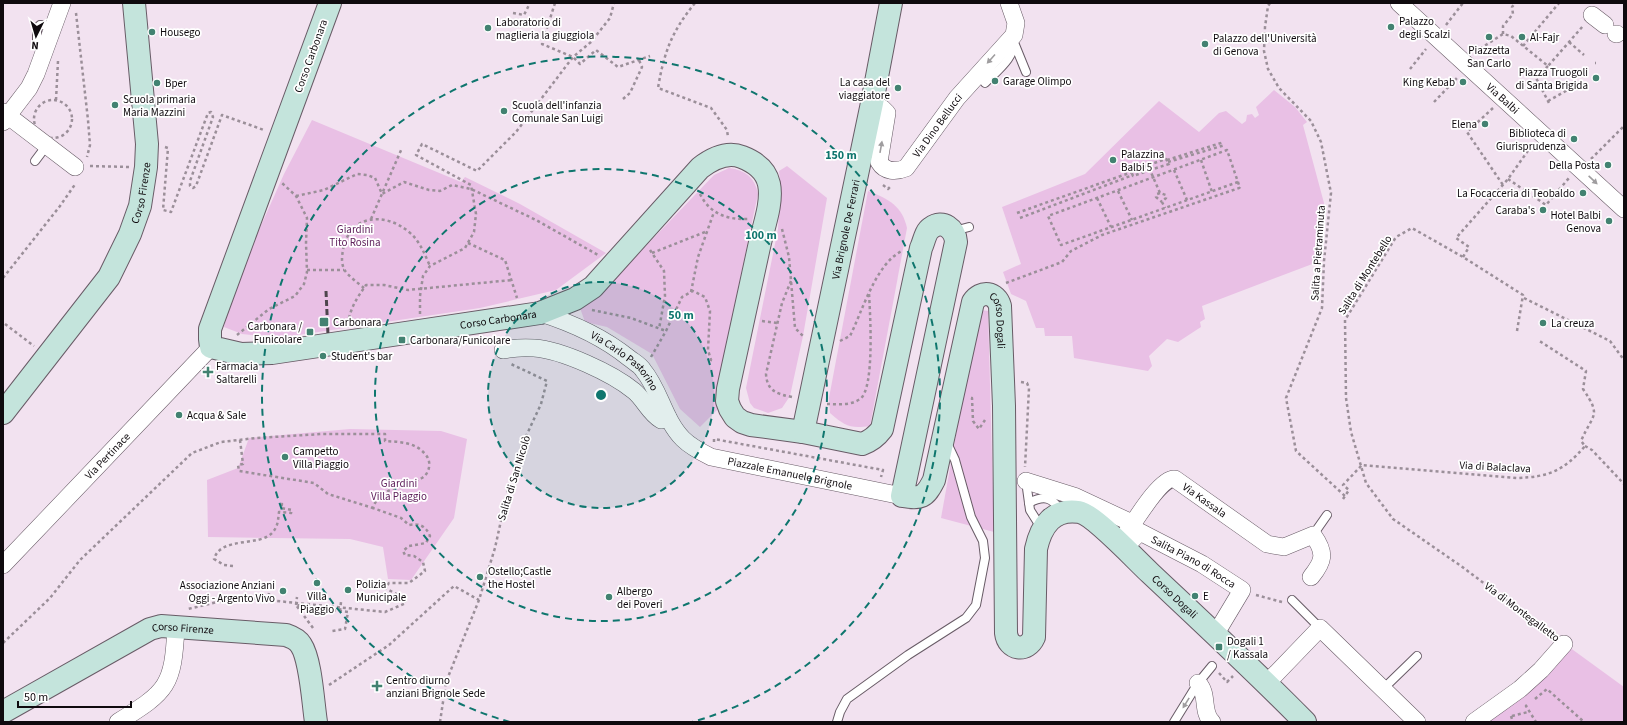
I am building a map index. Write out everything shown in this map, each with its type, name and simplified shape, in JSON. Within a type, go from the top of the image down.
[{"type":"street","points":[[62,3],[54,26],[53,53],[29,88],[5,117],[80,166]]},
{"type":"street","name":"Corso Firenze","points":[[3,413],[109,277],[130,234],[140,206],[146,167],[147,144],[134,3]]},
{"type":"street","name":"Corso Carbonara","points":[[330,3],[210,329],[210,339],[215,348],[241,354],[272,353],[347,340],[421,331],[540,313],[575,299],[593,287],[700,168],[714,158],[731,155]]},
{"type":"street","name":"Via Brignole De Ferrari","points":[[803,432],[872,103],[891,3]]},
{"type":"street","points":[[1009,3],[1016,23],[1014,40]]},
{"type":"street","name":"Via Balbi","points":[[1399,3],[1450,44],[1624,209]]},
{"type":"street","name":"Via Dino Bellucci","points":[[872,103],[882,108],[887,113],[879,162],[882,166],[890,170],[900,170],[906,168],[957,98],[1014,40]]},
{"type":"street","points":[[731,155],[739,156],[755,164],[766,176],[770,189],[766,218],[733,367],[727,401],[735,417],[751,425],[803,432],[853,444],[862,444],[877,436],[882,429],[921,248],[927,232],[935,226],[945,225],[961,229],[956,242],[902,496]]},
{"type":"street","name":"Corso Dogali","points":[[902,496],[916,498],[926,494],[934,480],[973,302],[976,298],[984,294],[992,295],[996,298],[1000,306],[1004,406],[1006,633],[1008,642],[1021,648],[1029,645],[1034,637],[1036,548],[1039,534],[1057,515],[1063,513],[1081,512],[1093,519],[1267,683],[1300,720]]},
{"type":"street","name":"Via Carlo Pastorino","points":[[540,313],[569,322],[613,345],[643,369],[655,388],[668,418],[682,438]]},
{"type":"street","name":"Via Pertinace","points":[[3,565],[215,348]]},
{"type":"street","points":[[503,350],[534,348],[583,362],[622,381],[641,397],[654,416],[660,420],[668,418]]},
{"type":"street","name":"Piazzale Emanuele Brignole","points":[[682,438],[699,451],[711,456],[902,496]]},
{"type":"street","name":"Via Kassala","points":[[1122,546],[1155,491],[1172,478],[1182,482],[1267,544],[1284,547],[1314,535]]},
{"type":"street","points":[[1026,482],[1074,496],[1134,524]]},
{"type":"street","name":"Salita Piano di Rocca","points":[[1122,546],[1140,532],[1202,564],[1242,590],[1215,634]]},
{"type":"street","points":[[1311,577],[1321,564],[1322,560],[1318,542],[1314,535]]},
{"type":"street","points":[[118,722],[158,696],[165,684],[174,660],[180,619]]},
{"type":"street","name":"Corso Firenze","points":[[3,712],[150,629],[180,619],[293,637],[301,645],[306,655],[316,722]]},
{"type":"street","points":[[1267,683],[1320,628],[1417,722]]},
{"type":"street","name":"Via di Montegalletto","points":[[1474,722],[1520,689],[1541,670],[1564,644]]},
{"type":"street","points":[[1198,683],[1204,691],[1207,716],[1212,722]]},
{"type":"lane","points":[[1014,40],[1026,72]]},
{"type":"lane","points":[[985,83],[1008,60],[1014,40]]},
{"type":"lane","points":[[35,161],[47,145]]},
{"type":"lane","points":[[837,722],[840,712],[847,700],[908,655],[966,618],[976,605],[985,558],[984,541],[971,517],[955,460],[943,438]]},
{"type":"lane","points":[[1026,482],[1029,503],[1033,516],[1042,530]]},
{"type":"lane","points":[[1029,503],[1039,497],[1046,498],[1056,502],[1063,513]]},
{"type":"lane","points":[[1314,535],[1327,516]]},
{"type":"lane","points":[[1292,600],[1320,628]]},
{"type":"lane","points":[[1383,689],[1417,656]]},
{"type":"lane","points":[[1174,722],[1198,683],[1212,666]]},
{"type":"path","points":[[513,13],[524,14],[530,3]]},
{"type":"path","points":[[555,3],[542,44],[573,57],[580,64],[596,50],[618,67],[650,56]]},
{"type":"path","points":[[421,331],[421,288],[423,276],[430,266],[465,248],[474,232],[476,214],[471,185],[416,155],[422,144],[477,171],[516,132],[573,57],[591,42],[610,18],[614,3]]},
{"type":"path","points":[[695,3],[680,22],[663,59],[658,88],[712,108],[728,130],[731,155]]},
{"type":"path","name":"Salita a Pietraminuta","points":[[1270,3],[1268,6],[1265,27],[1264,50],[1268,69],[1279,88],[1311,121],[1321,142],[1331,193],[1324,261],[1322,308],[1286,398],[1296,451],[1344,497],[1350,490],[1343,484],[1362,466]]},
{"type":"path","points":[[1446,26],[1463,3]]},
{"type":"path","points":[[1503,34],[1503,26],[1513,14],[1512,7],[1515,3]]},
{"type":"path","points":[[1523,46],[1559,3]]},
{"type":"path","points":[[1571,88],[1548,102],[1536,78],[1569,42],[1607,27]]},
{"type":"path","points":[[1469,56],[1503,34],[1510,36],[1548,65]]},
{"type":"path","points":[[1569,42],[1584,55]]},
{"type":"path","points":[[1410,69],[1430,44]]},
{"type":"path","points":[[53,53],[58,83],[56,100]]},
{"type":"path","points":[[623,99],[630,93],[642,67],[639,60]]},
{"type":"path","points":[[1434,102],[1461,73]]},
{"type":"path","points":[[56,100],[64,104],[69,109],[72,122],[68,132],[62,136],[49,138],[39,133],[35,128],[34,115],[36,109],[44,102],[56,100]]},
{"type":"path","points":[[1496,105],[1467,132],[1503,185]]},
{"type":"path","points":[[162,147],[168,148],[163,210],[171,212],[208,113],[211,112],[213,117],[190,181],[190,186],[193,188],[196,186],[222,115],[281,136]]},
{"type":"path","points":[[1588,162],[1624,126]]},
{"type":"path","points":[[1535,142],[1508,179],[1456,238],[1469,247],[1463,257],[1524,298],[1610,341],[1624,360]]},
{"type":"path","points":[[1020,218],[1132,174],[1131,171],[1166,158],[1167,161],[1225,143]]},
{"type":"path","points":[[371,219],[402,148]]},
{"type":"path","points":[[996,298],[1004,284],[1062,262],[1071,251],[1102,235],[1241,188],[1228,150],[1048,216],[1061,245],[1238,182]]},
{"type":"path","points":[[1201,160],[1212,192]]},
{"type":"path","points":[[1016,213],[1132,174],[1169,164],[1167,161]]},
{"type":"path","points":[[80,166],[132,167]]},
{"type":"path","points":[[1150,170],[1160,193]]},
{"type":"path","points":[[1174,170],[1187,200]]},
{"type":"path","points":[[215,348],[269,309],[295,296],[304,284],[307,270],[307,218],[296,196],[269,171]]},
{"type":"path","points":[[296,196],[330,188],[357,174],[375,178],[382,194]]},
{"type":"path","points":[[1508,179],[1546,205],[1571,175]]},
{"type":"path","points":[[691,178],[704,202],[714,212],[732,219],[766,218],[779,222],[785,236],[792,281],[795,328],[803,336],[822,342],[840,342],[850,336],[869,291],[894,254],[910,247],[921,248]]},
{"type":"path","points":[[382,194],[404,182],[429,190],[440,191],[452,185],[472,189],[536,220],[614,264]]},
{"type":"path","points":[[1118,191],[1132,220]]},
{"type":"path","points":[[1160,193],[1166,194],[1165,200],[1162,202]]},
{"type":"path","points":[[1160,193],[1157,194],[1156,197],[1162,202],[1165,208]]},
{"type":"path","points":[[1096,198],[1111,227]]},
{"type":"path","points":[[691,292],[705,232],[714,212]]},
{"type":"path","points":[[364,288],[344,270],[342,259],[345,239],[358,224],[371,219],[390,220],[409,232],[421,245],[430,266]]},
{"type":"path","name":"Salita di Montebello","points":[[1461,566],[1393,519],[1366,483],[1352,432],[1346,398],[1345,320],[1373,277],[1396,237],[1412,228],[1463,257]]},
{"type":"path","points":[[652,253],[705,232]]},
{"type":"path","points":[[640,235],[664,272],[665,296],[658,329]]},
{"type":"path","points":[[468,243],[488,250],[505,260],[519,303]]},
{"type":"path","points":[[307,270],[344,270]]},
{"type":"path","points":[[347,340],[349,313],[354,301],[366,285],[384,285],[408,290],[512,280]]},
{"type":"path","points":[[792,281],[782,303],[776,324],[766,374],[766,383],[773,392],[778,394],[826,404],[852,403],[861,398],[866,390],[871,320],[869,291]]},
{"type":"path","points":[[643,369],[666,331],[682,297],[693,291],[705,297],[710,311],[708,350],[711,360],[733,367]]},
{"type":"path","points":[[1518,330],[1524,298]]},
{"type":"path","points":[[564,303],[631,318],[666,331]]},
{"type":"path","points":[[5,324],[47,356]]},
{"type":"path","points":[[1538,340],[1570,359],[1586,371],[1583,389],[1595,406],[1594,415],[1581,440],[1585,446],[1592,450],[1624,484]]},
{"type":"path","name":"Salita di San Nicolò","points":[[440,722],[446,682],[479,600],[495,548],[508,493],[522,457],[521,447],[541,404],[547,381],[514,366],[501,356],[503,350]]},
{"type":"path","points":[[1026,482],[1025,456],[1029,388]]},
{"type":"path","points":[[968,399],[972,398],[973,421],[979,430],[983,425],[985,417]]},
{"type":"path","points":[[3,643],[50,598],[80,560],[192,453],[221,442],[322,434],[385,434],[385,441],[406,442],[425,453],[430,462],[429,469],[423,477],[388,492],[380,497],[373,508]]},
{"type":"path","points":[[711,456],[714,439],[883,470],[878,492]]},
{"type":"path","points":[[180,619],[191,607],[238,597],[385,612],[406,603],[404,598],[385,588],[389,584],[409,583],[425,571],[423,562],[414,556],[405,555],[403,551],[409,546],[426,543],[430,536],[427,528],[417,523],[409,525],[401,518],[328,494],[314,483],[238,471],[238,465],[242,464],[240,440]]},
{"type":"path","name":"Via di Balaclava","points":[[1362,466],[1517,478],[1540,477],[1553,473],[1576,458],[1585,446]]},
{"type":"path","points":[[233,566],[218,562],[214,559],[215,554],[226,546],[261,539],[272,534],[277,525],[279,512],[291,513],[292,510],[281,508],[282,504]]},
{"type":"path","name":"Via di Montegalletto","points":[[1461,566],[1564,644]]},
{"type":"path","points":[[312,697],[389,645],[454,586],[479,600]]},
{"type":"path","points":[[268,600],[269,593]]},
{"type":"path","points":[[297,597],[296,605],[317,634]]},
{"type":"path","points":[[340,611],[342,602]]},
{"type":"path","points":[[296,605],[348,612],[345,629],[332,632]]},
{"type":"path","points":[[1536,722],[1526,706],[1547,689],[1584,722]]},
{"type":"path","points":[[1506,719],[1511,716],[1529,712]]},
{"type":"path","points":[[1511,716],[1513,722]]},
{"type":"green space","points":[[1274,90],[1295,107],[1307,122],[1303,125],[1324,203],[1315,263],[1202,306],[1205,319],[1200,322],[1201,327],[1178,342],[1167,339],[1149,356],[1152,366],[1148,371],[1074,358],[1072,336],[1045,336],[1044,328],[1036,328],[1026,301],[1011,294],[1003,272],[1021,264],[1002,207],[1085,174],[1159,101],[1199,132],[1219,113],[1226,111],[1242,124],[1246,121],[1247,115],[1252,114],[1255,118],[1259,115],[1256,107]]},
{"type":"green space","name":"Giardini Tito Rosina","points":[[312,120],[461,182],[465,177],[520,204],[606,253],[556,290],[480,308],[278,338],[242,334],[224,327],[234,286],[284,174]]},
{"type":"green space","points":[[787,166],[827,198],[803,336],[790,396],[782,408],[768,413],[754,408],[750,403],[746,388],[778,229],[779,171]]},
{"type":"green space","points":[[729,168],[745,173],[749,176],[755,183],[758,194],[722,363],[719,408],[700,427],[680,409],[652,354],[607,327],[585,322],[580,308],[600,294],[714,175]]},
{"type":"green space","points":[[868,191],[894,204],[902,214],[907,228],[870,426],[853,427],[844,424],[830,413],[829,398]]},
{"type":"green space","points":[[981,310],[988,311],[994,532],[941,518],[964,390]]},
{"type":"green space","name":"Giardini Villa Piaggio","points":[[350,429],[441,431],[467,439],[454,518],[411,580],[388,579],[383,547],[350,539],[208,537],[207,480],[238,468],[249,438]]},
{"type":"green space","points":[[1569,647],[1624,687],[1624,722],[1487,722]]},
{"type":"railway","points":[[326,291],[328,335]]},
{"type":"place","name":"Palazzo degli Scalzi","points":[[1391,27]]},
{"type":"place","name":"Laboratorio di maglieria la giuggiola","points":[[488,28]]},
{"type":"place","name":"Housego","points":[[152,32]]},
{"type":"place","name":"Piazzetta San Carlo","points":[[1489,37]]},
{"type":"place","name":"Al-Fajr","points":[[1522,37]]},
{"type":"place","name":"Palazzo dell'Università di Genova","points":[[1205,44]]},
{"type":"place","name":"Piazza Truogoli di Santa Brigida","points":[[1596,78]]},
{"type":"place","name":"Garage Olimpo","points":[[995,81]]},
{"type":"place","name":"King Kebab","points":[[1463,82]]},
{"type":"place","name":"Bper","points":[[157,83]]},
{"type":"place","name":"La casa del viaggiatore","points":[[898,88]]},
{"type":"place","name":"Scuola primaria Maria Mazzini","points":[[115,105]]},
{"type":"place","name":"Scuola dell'infanzia Comunale San Luigi","points":[[504,111]]},
{"type":"place","name":"Elena","points":[[1485,124]]},
{"type":"place","name":"Biblioteca di Giurisprudenza","points":[[1574,139]]},
{"type":"place","name":"Palazzina Balbi 5","points":[[1113,160]]},
{"type":"place","name":"Della Posta","points":[[1608,165]]},
{"type":"place","name":"La Focacceria di Teobaldo","points":[[1583,193]]},
{"type":"place","name":"Caraba's","points":[[1543,210]]},
{"type":"place","name":"Hotel Balbi Genova","points":[[1609,221]]},
{"type":"place","name":"Carbonara","points":[[324,322]]},
{"type":"place","name":"La creuza","points":[[1543,323]]},
{"type":"place","name":"Carbonara / Funicolare","points":[[310,332]]},
{"type":"place","name":"Carbonara/Funicolare","points":[[402,340]]},
{"type":"place","name":"Student's bar","points":[[323,356]]},
{"type":"place","name":"Farmacia Saltarelli","points":[[208,372]]},
{"type":"place","name":"Acqua & Sale","points":[[179,415]]},
{"type":"place","name":"Campetto Villa Piaggio","points":[[285,457]]},
{"type":"place","name":"Ostello;Castle the Hostel","points":[[480,577]]},
{"type":"place","name":"Villa Piaggio","points":[[317,583]]},
{"type":"place","name":"Polizia Municipale","points":[[348,590]]},
{"type":"place","name":"Associazione Anziani Oggi - Argento Vivo","points":[[283,591]]},
{"type":"place","name":"E","points":[[1195,596]]},
{"type":"place","name":"Albergo dei Poveri","points":[[609,597]]},
{"type":"place","name":"Dogali 1 / Kassala","points":[[1219,647]]},
{"type":"place","name":"Centro diurno anziani Brignole Sede","points":[[377,686]]}]
